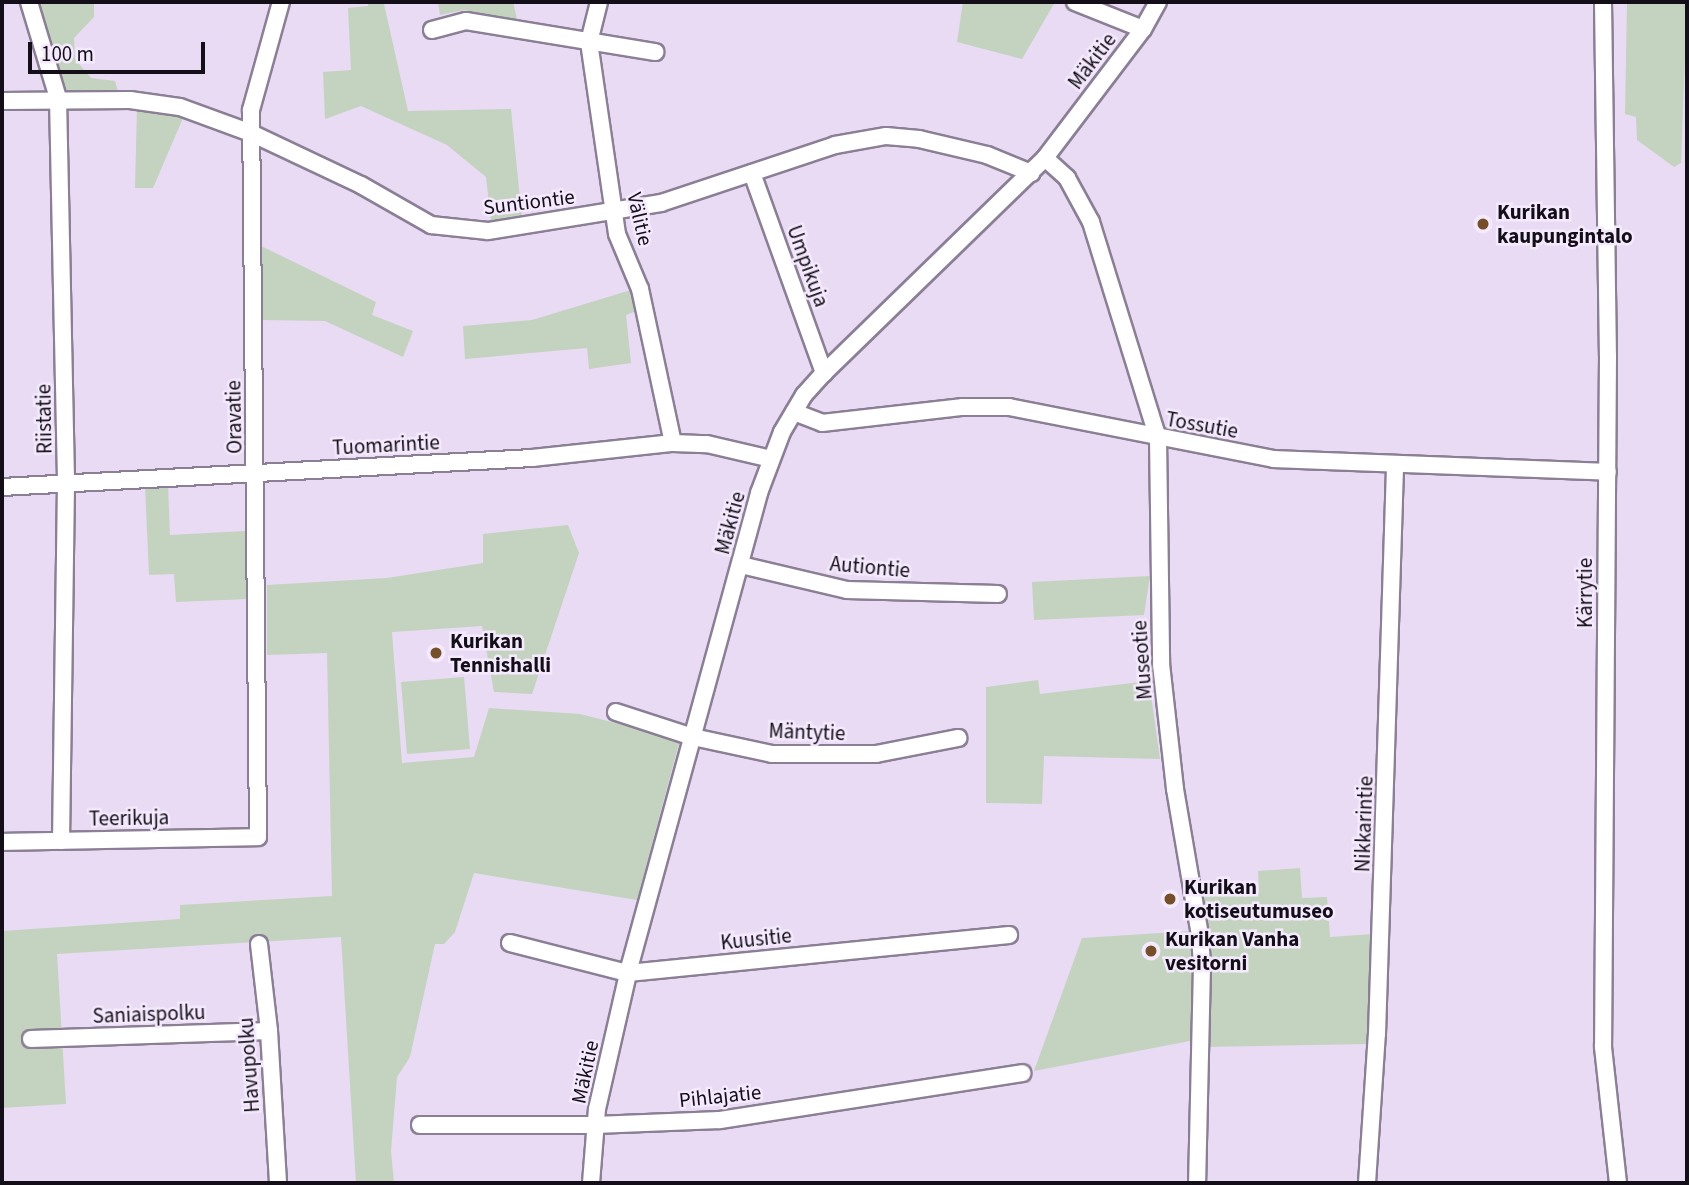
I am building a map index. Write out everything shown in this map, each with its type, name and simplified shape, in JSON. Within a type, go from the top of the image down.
[{"type":"street","name":"Riistatie","points":[[29,2],[58,99],[66,484],[61,841]]},
{"type":"street","name":"Oravatie","points":[[258,837],[251,110],[281,2]]},
{"type":"street","name":"Välitie","points":[[599,2],[589,42],[617,234],[640,289],[673,443]]},
{"type":"street","points":[[1075,2],[1143,29]]},
{"type":"street","name":"Mäkitie","points":[[591,1183],[595,1125],[628,973],[771,459],[794,412],[824,373],[1045,158],[1143,29],[1158,2]]},
{"type":"street","name":"Kärrytie","points":[[1603,2],[1608,472],[1603,1047],[1618,1183]]},
{"type":"street","points":[[432,30],[466,21],[655,52]]},
{"type":"street","name":"Suntiontie","points":[[2,101],[130,100],[180,107],[251,134],[361,185],[431,225],[488,231],[662,203],[835,145],[886,136],[919,139],[987,155],[1031,173]]},
{"type":"street","name":"Museotie","points":[[1045,158],[1067,178],[1091,222],[1158,438],[1161,664],[1175,789],[1200,936],[1202,966],[1197,1183]]},
{"type":"street","name":"Umpikuja","points":[[752,173],[824,373]]},
{"type":"street","name":"Tossutie","points":[[794,412],[822,423],[963,407],[1009,407],[1274,459],[1395,466],[1608,472]]},
{"type":"street","name":"Tuomarintie","points":[[2,487],[598,453],[673,443],[707,444],[771,459]]},
{"type":"street","name":"Nikkarintie","points":[[1367,1183],[1377,1034],[1395,466]]},
{"type":"street","name":"Autiontie","points":[[741,565],[847,590],[998,594]]},
{"type":"street","name":"Mäntytie","points":[[616,712],[693,737],[772,754],[876,754],[958,738]]},
{"type":"street","name":"Teerikuja","points":[[2,842],[258,837]]},
{"type":"street","name":"Kuusitie","points":[[510,943],[628,973],[1009,935]]},
{"type":"street","name":"Havupolku","points":[[259,944],[269,1031],[278,1183]]},
{"type":"street","name":"Saniaispolku","points":[[31,1039],[269,1031]]},
{"type":"street","name":"Pihlajatie","points":[[420,1125],[595,1125],[720,1120],[1022,1073]]},
{"type":"green space","points":[[39,2],[94,2],[94,17],[74,38],[75,59],[91,78],[115,81],[119,95],[66,93]]},
{"type":"green space","points":[[368,2],[395,2],[384,4],[408,111],[511,109],[522,219],[491,222],[486,177],[447,145],[361,106],[325,119],[323,72],[351,70],[348,8],[368,6]]},
{"type":"green space","points":[[438,2],[513,2],[518,23],[464,10],[440,15]]},
{"type":"green space","points":[[963,2],[1055,2],[1022,59],[957,42]]},
{"type":"green space","points":[[1627,2],[1687,2],[1681,163],[1674,167],[1637,140],[1636,117],[1625,114]]},
{"type":"green space","points":[[137,108],[158,110],[183,118],[153,188],[135,188]]},
{"type":"green space","points":[[259,245],[376,302],[372,315],[413,331],[403,357],[325,321],[259,320]]},
{"type":"green space","points":[[631,290],[639,310],[626,315],[631,363],[589,369],[587,348],[465,359],[463,326],[532,320]]},
{"type":"green space","points":[[168,485],[170,535],[245,531],[248,599],[176,602],[174,574],[149,575],[145,486]]},
{"type":"green space","points":[[568,525],[579,553],[532,694],[494,692],[482,626],[392,632],[402,763],[474,757],[489,708],[580,714],[667,736],[679,743],[637,900],[474,873],[455,932],[444,944],[435,944],[410,1057],[397,1077],[391,1151],[394,1183],[356,1183],[341,937],[57,954],[66,1104],[2,1108],[2,931],[180,919],[180,905],[332,896],[327,653],[267,655],[267,585],[387,578],[483,563],[483,534]]},
{"type":"green space","points":[[1150,576],[1144,615],[1034,620],[1032,582]]},
{"type":"green space","points":[[464,677],[470,749],[407,754],[401,682]]},
{"type":"green space","points":[[1038,680],[1040,694],[1149,681],[1160,759],[1044,756],[1042,804],[986,803],[986,687]]},
{"type":"green space","points":[[1300,868],[1302,898],[1327,897],[1330,937],[1373,934],[1369,1044],[1205,1047],[1200,897],[1259,893],[1258,871]]},
{"type":"green space","points":[[1192,931],[1195,1040],[1034,1071],[1082,938]]},
{"type":"place","name":"Kurikan kaupungintalo","points":[[1483,224]]},
{"type":"place","name":"Kurikan Tennishalli","points":[[436,653]]},
{"type":"place","name":"Kurikan kotiseutumuseo","points":[[1170,899]]},
{"type":"place","name":"Kurikan Vanha vesitorni","points":[[1151,951]]}]
